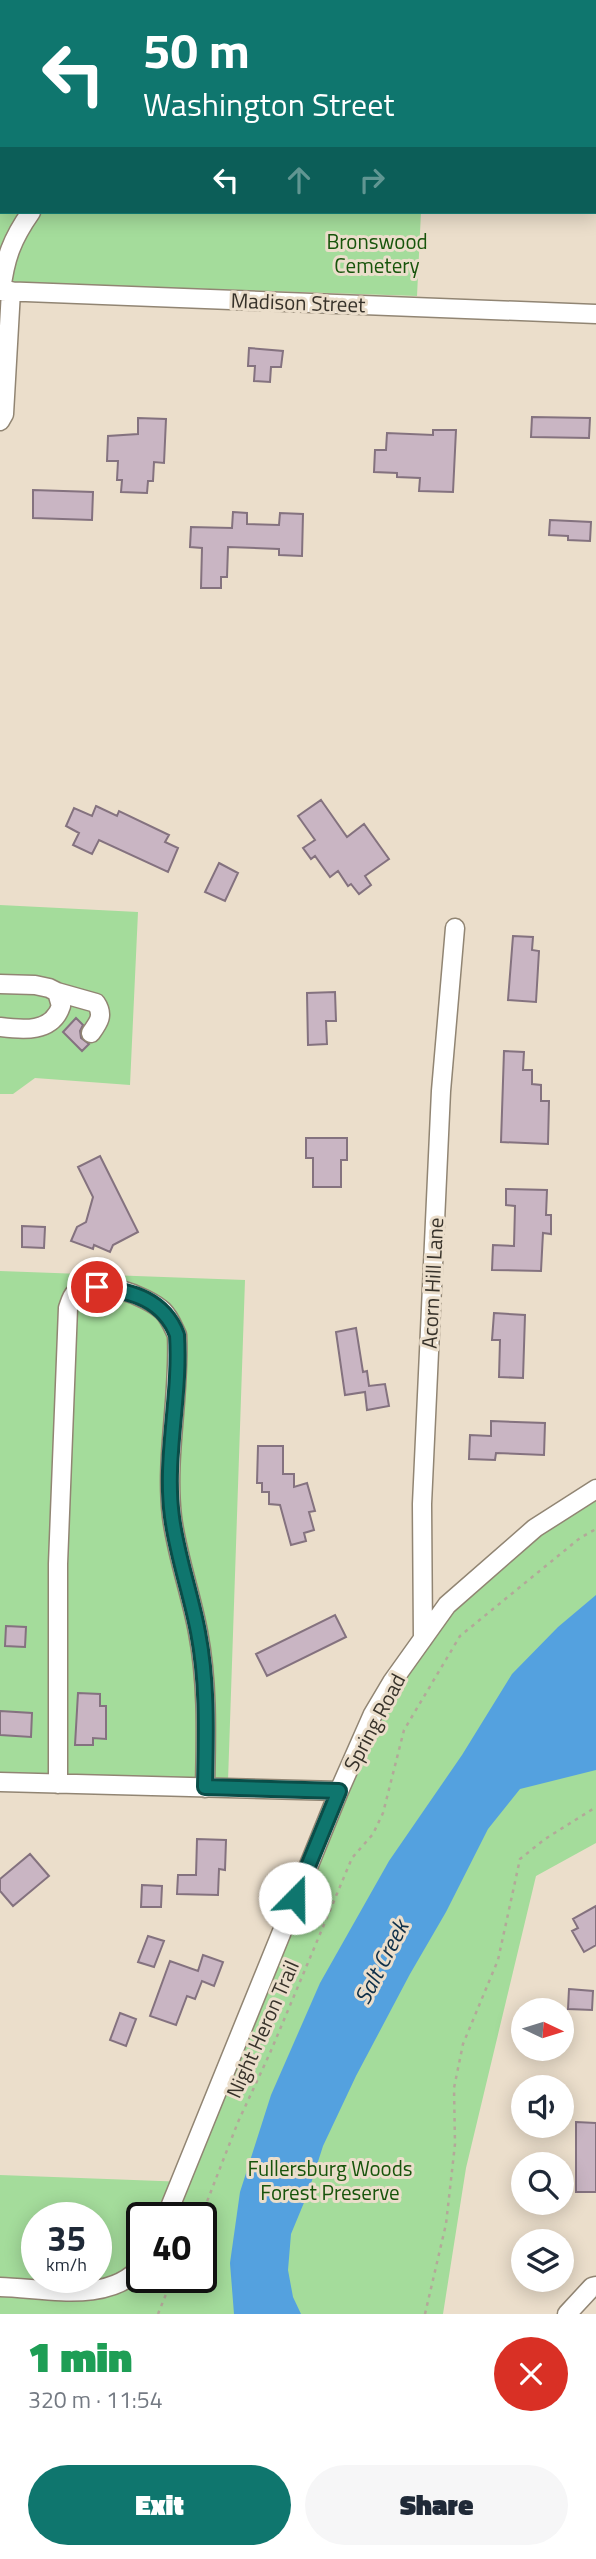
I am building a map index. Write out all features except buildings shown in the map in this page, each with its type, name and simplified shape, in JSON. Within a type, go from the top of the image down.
[{"type":"street","points":[[0,421],[4,414],[4,291],[7,255],[20,227],[30,214]]},
{"type":"street","name":"Madison Street","points":[[4,291],[596,314]]},
{"type":"street","name":"Acorn Hill Lane","points":[[423,1639],[423,1477],[441,1091],[455,928]]},
{"type":"street","points":[[0,984],[35,985],[96,1003],[101,1016],[91,1033]]},
{"type":"street","points":[[0,1027],[20,1030],[48,1024],[58,1014],[61,1006],[57,992]]},
{"type":"street","points":[[58,1784],[58,1564],[68,1308],[76,1292],[97,1287],[137,1295],[155,1305],[166,1313],[177,1335],[171,1498],[176,1538],[203,1663],[206,1698],[205,1787]]},
{"type":"street","name":"Spring Road","points":[[172,2202],[339,1791],[373,1714],[392,1682],[447,1605],[535,1528],[596,1489]]},
{"type":"street","points":[[0,1783],[339,1791]]},
{"type":"street","points":[[0,2287],[94,2291],[126,2280]]},
{"type":"street","points":[[567,2314],[596,2286]]},
{"type":"path","name":"Night Heron Trail","points":[[207,2202],[238,2122],[352,1858],[373,1834],[383,1814],[404,1730],[460,1636],[580,1538],[596,1528]]},
{"type":"path","points":[[425,2314],[446,2224],[455,2144],[454,2088],[463,2044],[498,1960],[520,1859],[545,1839],[596,1807]]},
{"type":"path","points":[[158,2314],[167,2293]]},
{"type":"green space","name":"Bronswood Cemetery","points":[[0,214],[421,214],[417,296],[0,282]]},
{"type":"green space","points":[[0,905],[138,912],[130,1085],[35,1078],[13,1094],[0,1094]]},
{"type":"green space","points":[[0,1271],[245,1280],[228,1781],[0,1774]]},
{"type":"green space","name":"Fullersburg Woods Forest Preserve","points":[[596,1495],[596,1843],[536,1876],[466,2168],[443,2314],[0,2314],[0,2175],[187,2182],[366,1737],[452,1607],[531,1539]]},
{"type":"water","name":"Salt Creek","points":[[596,1595],[596,1770],[520,1789],[488,1829],[356,2076],[323,2146],[291,2234],[288,2270],[293,2297],[301,2314],[234,2314],[230,2263],[240,2192],[271,2095],[320,1983],[389,1861],[462,1755],[512,1674],[558,1627]]},
{"type":"route","points":[[97,1287],[137,1295],[155,1305],[166,1313],[177,1335],[170,1480],[172,1518],[203,1663],[206,1698],[205,1787],[339,1791],[295,1898]]}]
